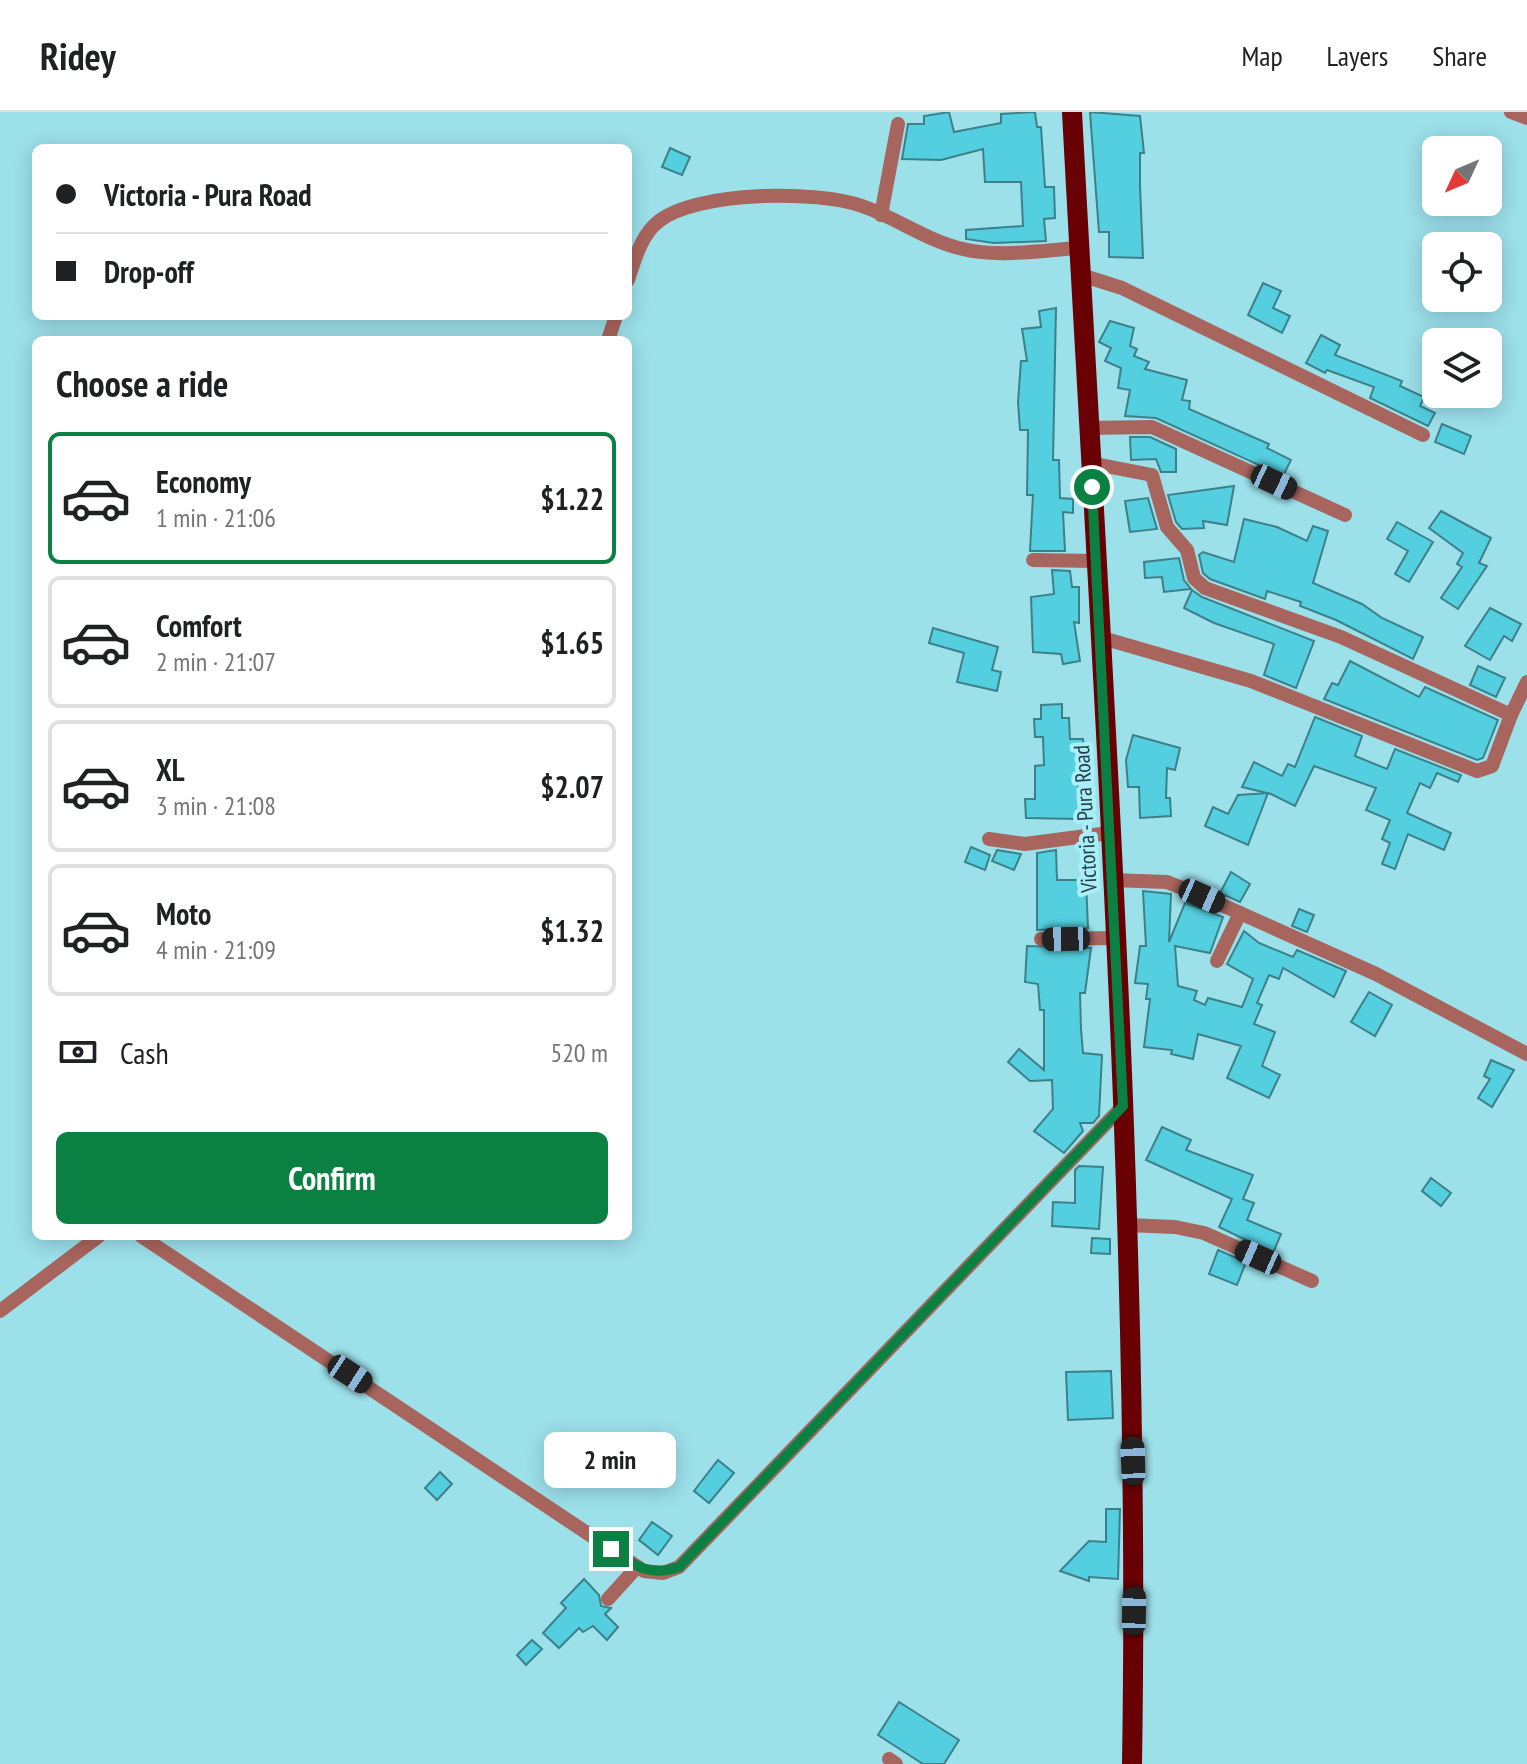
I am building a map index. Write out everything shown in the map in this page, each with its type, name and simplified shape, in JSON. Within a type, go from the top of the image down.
[{"type":"main road","name":"Victoria - Pura Road","points":[[1072,112],[1123,1106],[1135,1550],[1132,1764]]},
{"type":"street","points":[[1511,112],[1527,118]]},
{"type":"street","points":[[881,215],[898,124]]},
{"type":"street","points":[[632,270],[645,236],[657,222],[677,209],[710,202],[771,197],[831,199],[861,206],[944,245],[967,251],[1079,248]]},
{"type":"street","points":[[1081,275],[1122,288],[1423,435]]},
{"type":"street","points":[[1088,428],[1152,427],[1345,515]]},
{"type":"street","points":[[1090,463],[1152,475],[1167,527],[1187,550],[1194,578],[1205,588],[1341,637],[1511,715]]},
{"type":"street","points":[[1033,560],[1095,561]]},
{"type":"street","points":[[1099,637],[1251,681],[1477,771],[1492,766],[1527,682]]},
{"type":"street","points":[[989,839],[1025,844],[1109,833]]},
{"type":"street","points":[[1112,880],[1167,882],[1376,974],[1527,1054]]},
{"type":"street","points":[[1217,961],[1240,913]]},
{"type":"street","points":[[1041,939],[1114,938]]},
{"type":"street","points":[[147,1240],[637,1567],[663,1573],[679,1567],[1123,1106]]},
{"type":"street","points":[[1127,1225],[1175,1227],[1204,1233],[1312,1281]]},
{"type":"street","points":[[0,1311],[94,1240]]},
{"type":"street","points":[[608,1599],[637,1567]]},
{"type":"building","points":[[949,112],[954,132],[1001,123],[1001,114],[1035,112],[1037,127],[1041,127],[1045,187],[1054,187],[1055,218],[1044,219],[1046,241],[994,243],[966,239],[966,230],[1023,226],[1021,182],[985,182],[983,149],[941,160],[902,159],[908,124],[924,124],[924,116]]},
{"type":"building","points":[[1090,112],[1140,116],[1144,153],[1140,153],[1143,258],[1109,257],[1109,232],[1099,232]]},
{"type":"building","points":[[670,148],[690,157],[682,175],[662,167]]},
{"type":"building","points":[[1263,283],[1281,291],[1273,308],[1290,316],[1282,333],[1248,315]]},
{"type":"building","points":[[1056,308],[1053,460],[1059,460],[1060,498],[1073,499],[1073,513],[1063,512],[1065,551],[1030,551],[1033,495],[1027,495],[1028,430],[1020,430],[1018,402],[1021,361],[1027,361],[1022,329],[1041,327],[1039,311]]},
{"type":"building","points":[[1110,321],[1134,328],[1130,346],[1137,349],[1134,356],[1149,362],[1145,369],[1187,380],[1182,400],[1190,401],[1189,409],[1269,444],[1267,448],[1291,460],[1283,476],[1156,418],[1125,416],[1130,390],[1118,388],[1121,368],[1105,361],[1111,348],[1099,342]]},
{"type":"building","points":[[1321,335],[1340,345],[1335,355],[1402,381],[1400,386],[1422,396],[1422,408],[1435,413],[1428,426],[1370,398],[1374,387],[1327,370],[1325,373],[1306,363]]},
{"type":"building","points":[[1442,424],[1471,436],[1464,454],[1435,442]]},
{"type":"building","points":[[1130,437],[1150,437],[1176,449],[1176,472],[1161,472],[1156,459],[1131,460]]},
{"type":"building","points":[[1234,486],[1227,525],[1203,521],[1204,528],[1182,529],[1176,522],[1168,495]]},
{"type":"building","points":[[1148,498],[1157,529],[1130,532],[1125,501]]},
{"type":"building","points":[[1441,511],[1491,538],[1479,563],[1487,566],[1458,609],[1441,598],[1462,567],[1457,564],[1463,553],[1429,528]]},
{"type":"building","points":[[1244,519],[1277,527],[1307,541],[1313,526],[1328,531],[1313,583],[1362,604],[1382,618],[1423,637],[1413,659],[1336,620],[1300,606],[1301,602],[1267,591],[1265,599],[1210,579],[1203,573],[1199,555],[1203,552],[1234,562]]},
{"type":"building","points":[[1397,522],[1433,542],[1409,582],[1395,574],[1408,551],[1387,539]]},
{"type":"building","points":[[1179,558],[1184,580],[1191,589],[1164,592],[1162,577],[1145,578],[1144,562]]},
{"type":"building","points":[[1052,570],[1070,571],[1072,587],[1079,587],[1079,623],[1074,622],[1080,661],[1063,664],[1061,654],[1033,652],[1031,597],[1054,594]]},
{"type":"building","points":[[1192,590],[1202,597],[1314,641],[1296,688],[1264,675],[1274,644],[1214,623],[1184,608]]},
{"type":"building","points":[[1490,608],[1521,624],[1512,641],[1504,636],[1490,660],[1465,646]]},
{"type":"building","points":[[933,628],[998,647],[992,670],[1001,672],[997,691],[957,682],[964,653],[929,643]]},
{"type":"building","points":[[1350,661],[1419,697],[1425,687],[1498,720],[1483,758],[1477,760],[1324,699],[1332,683],[1338,685]]},
{"type":"building","points":[[1478,666],[1505,678],[1496,697],[1470,685]]},
{"type":"building","points":[[1062,704],[1062,718],[1069,718],[1070,739],[1083,739],[1084,764],[1079,764],[1078,781],[1079,819],[1026,818],[1025,799],[1035,799],[1035,766],[1044,765],[1043,737],[1035,737],[1034,719],[1041,719],[1041,705]]},
{"type":"building","points":[[1315,717],[1362,736],[1355,756],[1387,769],[1395,749],[1461,775],[1458,782],[1437,773],[1430,788],[1420,783],[1407,813],[1451,833],[1444,850],[1408,834],[1395,869],[1382,864],[1390,843],[1382,839],[1390,820],[1366,810],[1376,788],[1314,766],[1295,806],[1271,794],[1242,787],[1254,762],[1282,776],[1288,764],[1295,767]]},
{"type":"building","points":[[1133,735],[1180,748],[1175,770],[1167,768],[1166,798],[1170,798],[1171,816],[1140,818],[1139,787],[1128,787],[1126,760]]},
{"type":"building","points":[[1268,793],[1248,845],[1205,826],[1213,807],[1228,814],[1238,795]]},
{"type":"building","points":[[971,847],[990,855],[985,870],[965,862]]},
{"type":"building","points":[[997,850],[1021,854],[1014,870],[992,861]]},
{"type":"building","points":[[1056,850],[1057,880],[1086,880],[1088,928],[1037,930],[1037,853]]},
{"type":"building","points":[[1231,872],[1250,884],[1240,902],[1220,893]]},
{"type":"building","points":[[1143,891],[1171,894],[1169,942],[1185,903],[1223,917],[1210,953],[1175,946],[1178,986],[1197,991],[1194,1000],[1205,1005],[1208,998],[1242,1007],[1253,979],[1227,964],[1244,931],[1259,943],[1293,957],[1297,950],[1346,971],[1334,997],[1283,968],[1279,979],[1269,975],[1257,1003],[1262,1005],[1254,1024],[1275,1032],[1262,1066],[1280,1075],[1269,1098],[1227,1078],[1241,1046],[1198,1034],[1193,1059],[1171,1054],[1172,1050],[1144,1047],[1150,999],[1146,999],[1148,984],[1135,983],[1140,946],[1146,946]]},
{"type":"building","points":[[1299,909],[1314,915],[1307,932],[1292,926]]},
{"type":"building","points":[[1027,946],[1091,948],[1085,993],[1080,993],[1081,1029],[1083,1053],[1102,1055],[1099,1116],[1093,1123],[1080,1123],[1083,1131],[1064,1153],[1034,1131],[1053,1109],[1052,1080],[1030,1081],[1008,1062],[1019,1049],[1044,1070],[1044,1010],[1040,1010],[1038,984],[1025,982]]},
{"type":"building","points":[[1369,992],[1392,1005],[1375,1036],[1351,1022]]},
{"type":"building","points":[[1491,1060],[1514,1070],[1492,1107],[1478,1098],[1490,1079],[1484,1076]]},
{"type":"building","points":[[1162,1127],[1191,1140],[1186,1150],[1253,1175],[1243,1199],[1254,1203],[1247,1220],[1281,1234],[1273,1253],[1219,1227],[1232,1199],[1146,1160]]},
{"type":"building","points":[[1079,1166],[1103,1167],[1099,1229],[1052,1226],[1053,1202],[1075,1203],[1075,1170]]},
{"type":"building","points":[[1431,1178],[1451,1193],[1441,1206],[1422,1191]]},
{"type":"building","points":[[1092,1238],[1110,1239],[1110,1254],[1091,1253]]},
{"type":"building","points":[[1218,1250],[1246,1262],[1237,1285],[1209,1274]]},
{"type":"building","points":[[1111,1371],[1113,1418],[1068,1420],[1066,1372]]},
{"type":"building","points":[[718,1460],[734,1473],[709,1503],[694,1491]]},
{"type":"building","points":[[440,1472],[452,1484],[437,1500],[425,1488]]},
{"type":"building","points":[[1106,1509],[1120,1509],[1118,1579],[1089,1577],[1089,1581],[1060,1571],[1089,1541],[1106,1542]]},
{"type":"building","points":[[652,1522],[672,1536],[658,1555],[639,1540]]},
{"type":"building","points":[[584,1579],[599,1595],[601,1606],[611,1608],[605,1614],[618,1627],[607,1640],[593,1626],[583,1632],[579,1628],[559,1648],[543,1633],[566,1608],[561,1603]]},
{"type":"building","points":[[532,1640],[542,1649],[526,1665],[517,1655]]},
{"type":"building","points":[[899,1702],[959,1740],[944,1764],[923,1764],[878,1735]]},
{"type":"route","points":[[611,1549],[644,1571],[663,1573],[679,1567],[1123,1106],[1092,487]]}]
